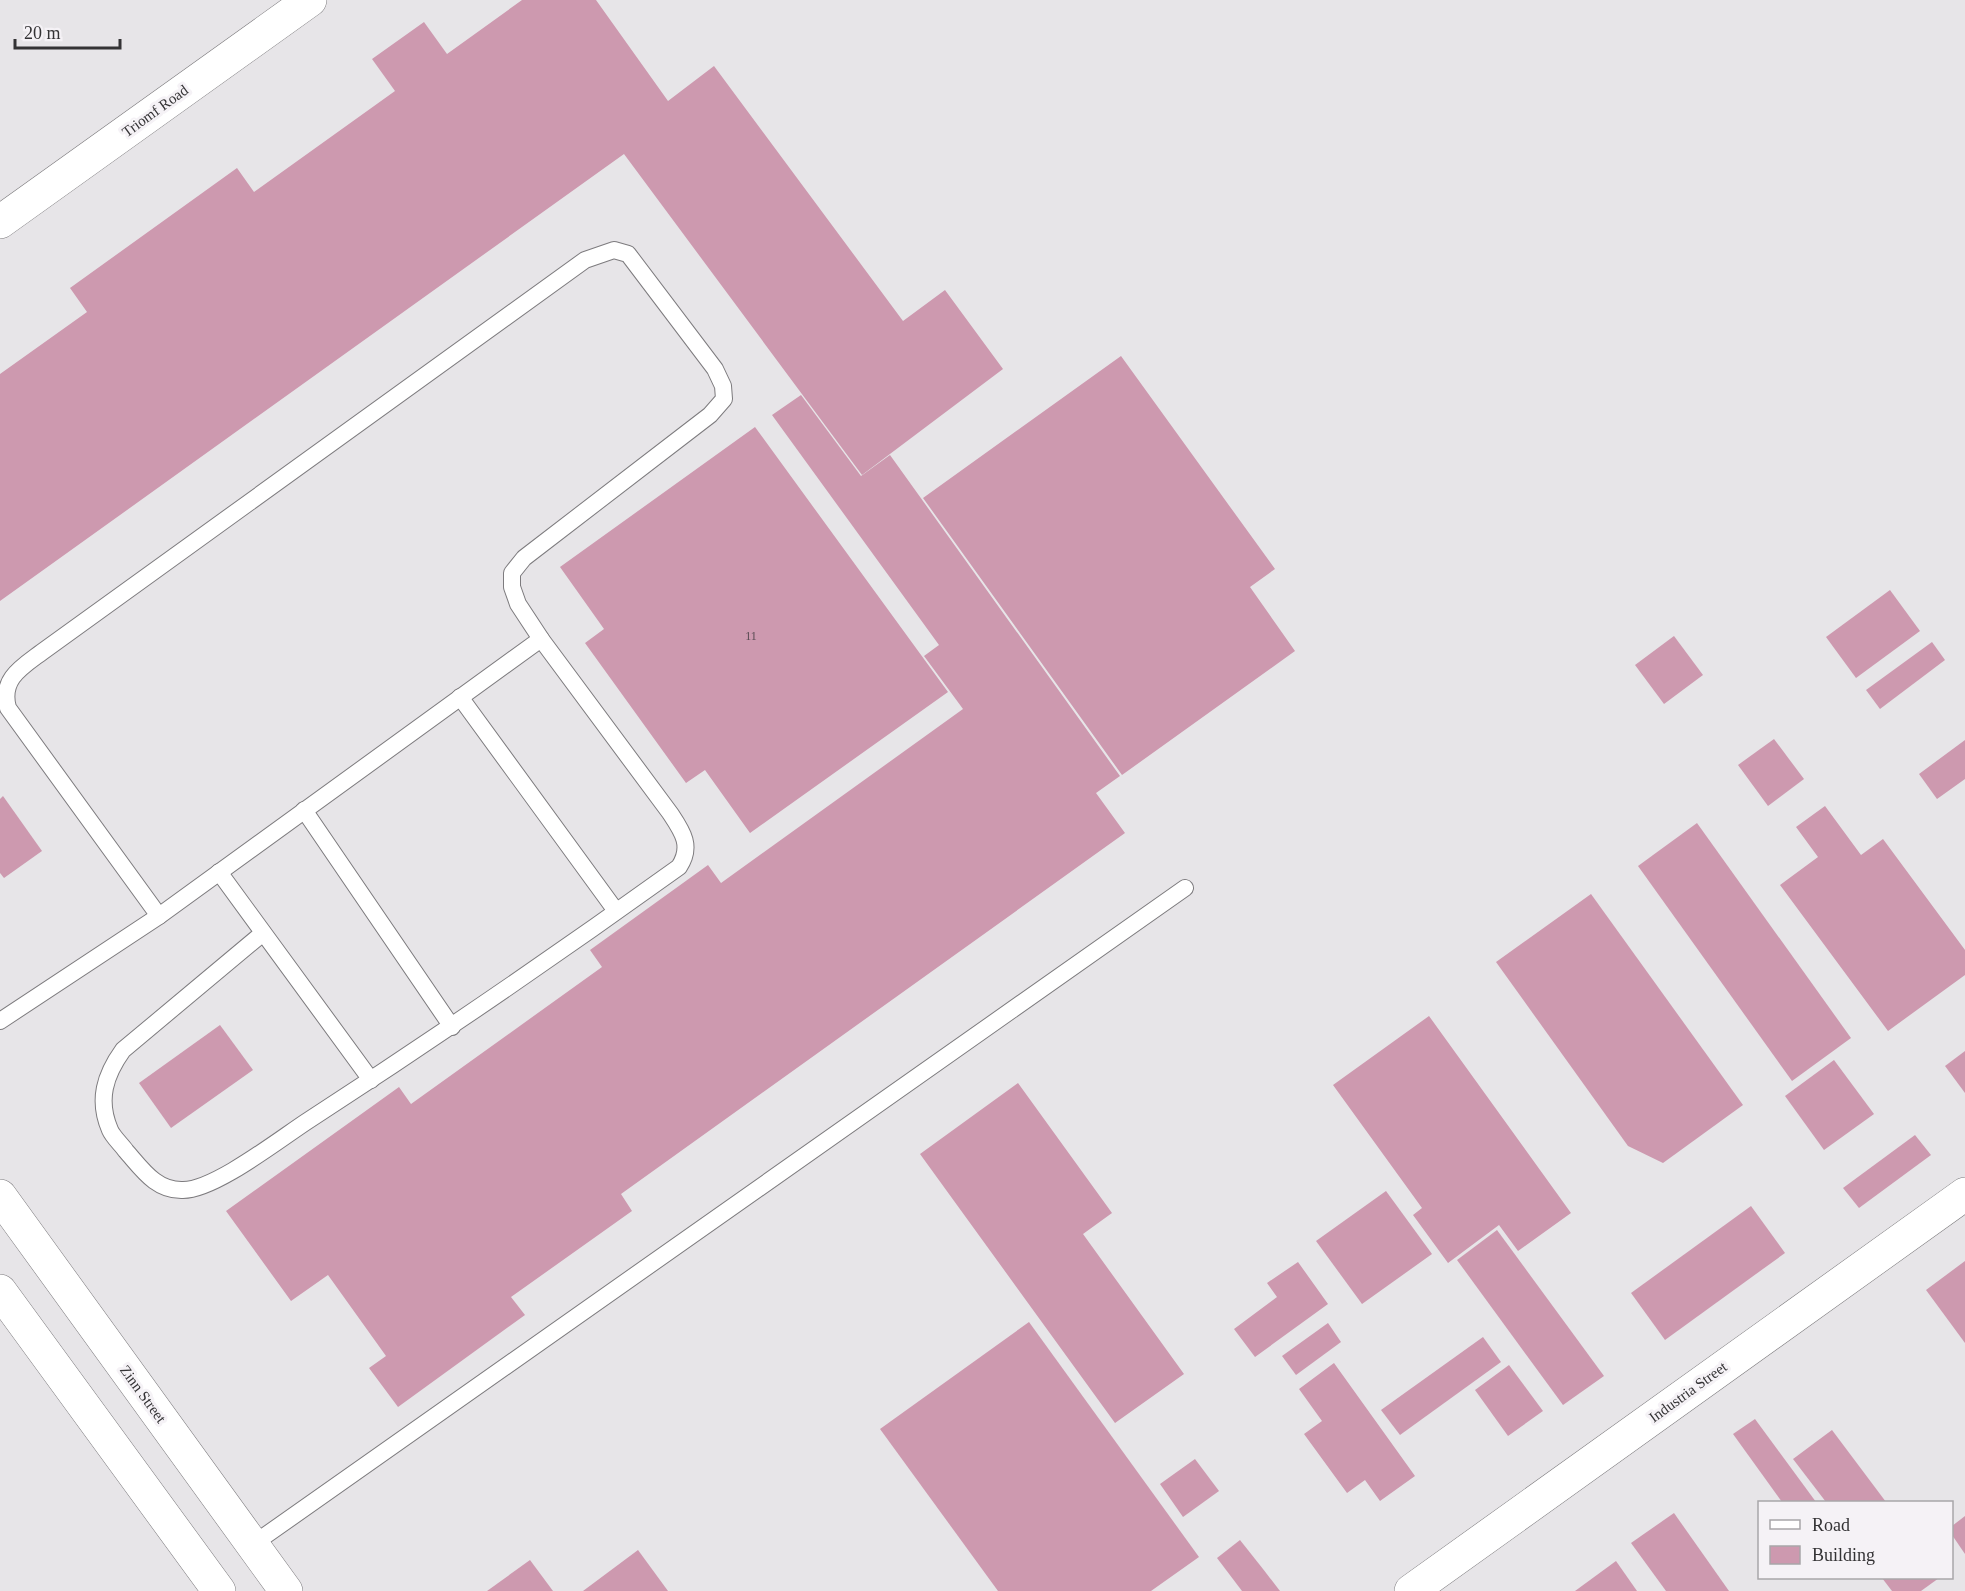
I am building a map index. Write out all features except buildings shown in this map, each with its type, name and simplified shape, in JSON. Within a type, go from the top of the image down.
[{"type":"street","name":"Triomf Road","points":[[0,222],[310,0]]},
{"type":"street","name":"Industria Street","points":[[1411,1591],[1965,1194]]},
{"type":"street","name":"Zinn Street","points":[[0,1196],[286,1591]]},
{"type":"street","points":[[0,1291],[219,1591]]},
{"type":"lane","points":[[159,916],[8,708],[6,686],[11,678],[42,651],[585,260],[614,250],[628,254],[714,369],[723,386],[724,399],[710,415],[524,558],[512,573],[512,587],[518,604],[541,639],[670,813],[687,843],[686,856],[679,867],[452,1027],[229,1172],[185,1191],[166,1188],[149,1179],[110,1132],[104,1112],[103,1088],[111,1067],[123,1050],[263,933]]},
{"type":"lane","points":[[0,1021],[159,916],[541,639]]},
{"type":"lane","points":[[460,698],[616,911]]},
{"type":"lane","points":[[304,810],[452,1027]]},
{"type":"lane","points":[[219,872],[371,1080]]},
{"type":"lane","points":[[252,1545],[1185,888]]}]
